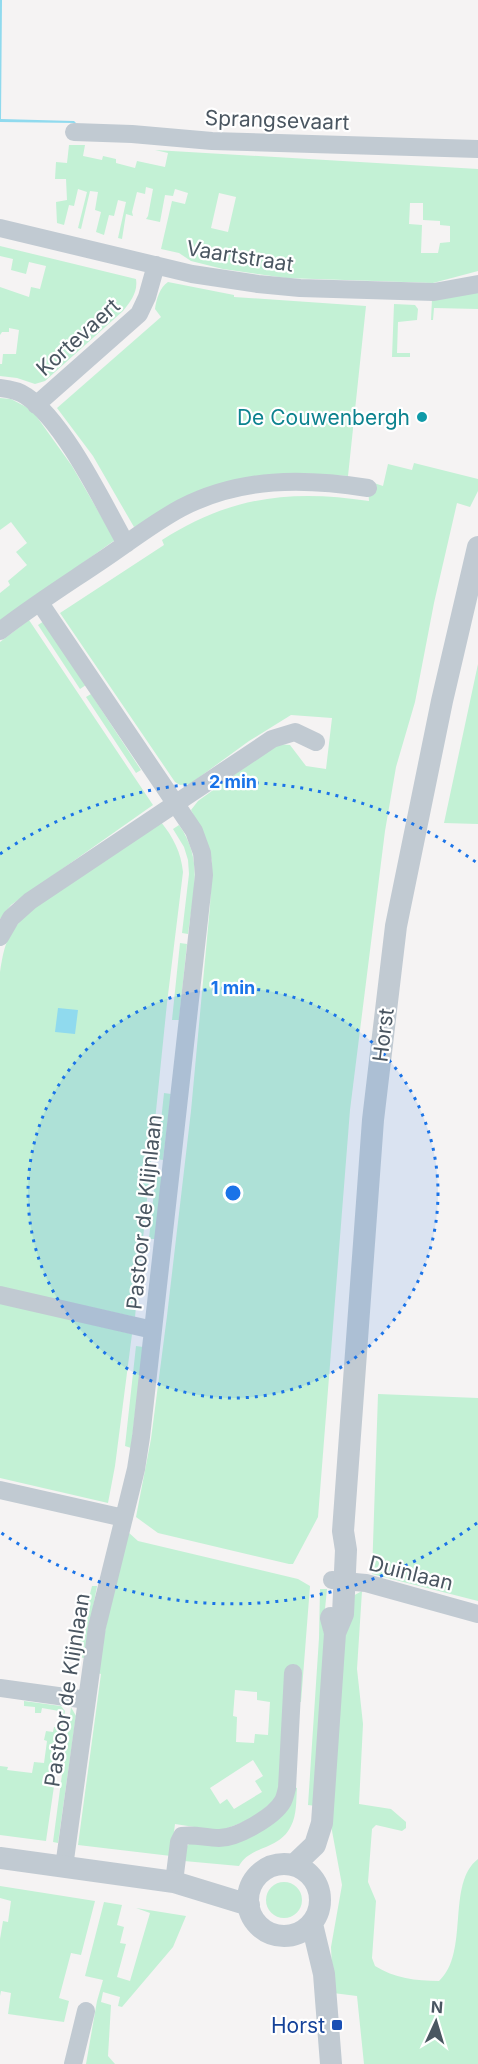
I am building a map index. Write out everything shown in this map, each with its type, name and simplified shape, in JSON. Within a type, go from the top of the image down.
[{"type":"street","name":"Sprangsevaart","points":[[74,132],[212,141],[478,149]]},
{"type":"street","name":"Vaartstraat","points":[[0,228],[217,278],[300,288],[434,292],[478,284]]},
{"type":"street","name":"Kortevaert","points":[[36,405],[139,314],[147,297],[156,265]]},
{"type":"street","points":[[0,388],[14,390],[26,396],[36,405],[73,451],[126,544]]},
{"type":"street","points":[[0,631],[156,523],[183,507],[245,487],[293,481],[324,482],[368,488]]},
{"type":"street","name":"Horst","points":[[301,1870],[315,1845],[322,1823],[335,1633],[330,1612],[339,1580],[334,1551],[343,1532],[373,1120],[396,926],[442,701],[478,547]]},
{"type":"street","name":"Pastoor de Klijnlaan","points":[[40,603],[194,831],[202,853],[204,875],[141,1437],[136,1469],[101,1605],[64,1867]]},
{"type":"street","points":[[0,937],[10,918],[30,901],[272,739],[295,732],[316,742]]},
{"type":"street","points":[[0,1294],[153,1330]]},
{"type":"street","points":[[0,1490],[124,1518]]},
{"type":"street","name":"Duinlaan","points":[[339,1580],[366,1583],[478,1614]]},
{"type":"street","points":[[174,1882],[179,1842],[182,1836],[195,1834],[218,1838],[232,1837],[264,1818],[282,1802],[287,1788],[293,1673]]},
{"type":"street","points":[[0,1688],[87,1700]]},
{"type":"street","points":[[0,1858],[174,1882],[249,1905]]},
{"type":"street","points":[[282,1864],[301,1870],[314,1879],[319,1889],[321,1902],[318,1915],[302,1932],[291,1936],[268,1933],[252,1917],[249,1893],[253,1882],[260,1873],[282,1864]]},
{"type":"street","points":[[174,1882],[184,1880],[253,1882]]},
{"type":"street","points":[[312,1924],[322,1964],[330,2064]]},
{"type":"street","points":[[291,1936],[322,1964]]},
{"type":"street","points":[[73,2064],[86,2011]]},
{"type":"green space","points":[[69,145],[85,145],[83,156],[102,160],[103,156],[116,159],[116,163],[135,168],[137,161],[165,167],[168,153],[155,150],[478,169],[478,271],[433,283],[286,278],[223,269],[191,261],[179,253],[161,249],[172,201],[185,204],[188,193],[175,189],[173,196],[165,195],[160,222],[146,219],[153,189],[146,187],[145,194],[137,192],[133,216],[126,214],[122,239],[118,238],[126,202],[118,200],[114,216],[109,215],[104,235],[96,232],[101,212],[95,210],[98,192],[90,191],[81,229],[78,228],[87,192],[78,189],[74,206],[69,205],[64,225],[57,223],[56,202],[67,200],[66,179],[55,179],[56,162],[67,163]],"holes":[[[219,193],[236,197],[228,232],[211,228]],[[410,203],[423,203],[423,220],[440,221],[440,225],[450,226],[450,242],[440,243],[438,253],[421,253],[422,225],[409,224]]]},
{"type":"green space","points":[[0,246],[136,279],[135,292],[123,311],[45,381],[35,384],[17,378],[0,376],[3,354],[16,354],[19,330],[9,328],[9,332],[2,332],[0,335],[0,287],[29,297],[31,287],[40,289],[46,266],[29,262],[26,274],[11,270],[13,259],[0,256]]},
{"type":"green space","points":[[168,282],[234,295],[234,297],[366,306],[348,476],[298,473],[134,527],[93,456],[57,408],[161,317],[155,309],[157,298]]},
{"type":"green space","points":[[478,291],[478,309],[434,308],[433,320],[431,320],[432,299]]},
{"type":"green space","points":[[394,304],[415,305],[418,309],[417,320],[398,322],[397,353],[410,353],[410,357],[392,357]]},
{"type":"green space","points":[[0,398],[11,399],[32,410],[72,466],[115,540],[0,622],[0,593],[10,585],[8,581],[27,565],[16,552],[27,543],[11,522],[0,530]]},
{"type":"green space","points":[[414,463],[478,479],[478,491],[470,507],[457,503],[434,603],[415,702],[396,767],[385,831],[350,1110],[318,1517],[293,1564],[289,1564],[158,1533],[136,1517],[151,1439],[167,1316],[191,1111],[210,906],[212,862],[206,839],[191,810],[198,801],[277,744],[290,745],[306,766],[326,769],[332,718],[291,715],[249,741],[190,784],[180,785],[175,782],[60,613],[164,545],[162,540],[212,514],[261,500],[286,497],[340,497],[369,501],[368,488],[374,483],[383,486],[388,464],[412,470]]},
{"type":"green space","points":[[29,620],[153,805],[11,905],[0,919],[0,642]]},
{"type":"green space","points":[[44,621],[86,685],[80,689],[38,625]]},
{"type":"green space","points":[[478,664],[478,824],[444,823]]},
{"type":"green space","points":[[91,694],[141,770],[136,773],[86,697]]},
{"type":"green space","points":[[161,822],[176,845],[183,872],[167,1003],[135,1317],[0,1287],[0,972],[9,938],[30,910]]},
{"type":"green space","points":[[179,825],[192,851],[194,864],[194,891],[188,934],[182,933],[189,874],[188,860],[184,847],[173,829]]},
{"type":"green space","points":[[180,943],[187,944],[179,1020],[172,1020]]},
{"type":"green space","points":[[164,1093],[171,1094],[163,1160],[157,1159]]},
{"type":"green space","points":[[156,1171],[163,1171],[155,1239],[149,1239]]},
{"type":"green space","points":[[0,1303],[132,1334],[108,1503],[0,1478]]},
{"type":"green space","points":[[136,1346],[143,1347],[131,1448],[125,1446]]},
{"type":"green space","points":[[378,1394],[478,1398],[478,1601],[372,1574]]},
{"type":"green space","points":[[128,1532],[138,1541],[298,1579],[310,1586],[301,1702],[298,1702],[281,1787],[275,1800],[251,1819],[220,1831],[175,1824],[171,1856],[78,1845],[101,1674],[97,1673],[112,1596]],"holes":[[[235,1690],[257,1692],[257,1700],[270,1702],[268,1735],[255,1734],[254,1743],[236,1742],[237,1717],[233,1716]],[[253,1760],[263,1776],[255,1781],[262,1792],[234,1809],[227,1799],[220,1804],[210,1788]]]},
{"type":"green space","points":[[92,1586],[97,1586],[84,1658],[78,1657],[81,1630]]},
{"type":"green space","points":[[320,1589],[327,1589],[323,1629],[326,1640],[316,1806],[308,1805]]},
{"type":"green space","points":[[362,1591],[357,1669],[363,1724],[359,1804],[391,1809],[406,1822],[406,1828],[402,1831],[376,1825],[372,1829],[368,1882],[376,1901],[372,1958],[375,1966],[398,1976],[439,1981],[448,1969],[454,1954],[463,1884],[468,1870],[478,1859],[478,2064],[364,2064],[357,1996],[333,1993],[331,1947],[342,1885],[330,1820],[347,1606],[351,1597]]},
{"type":"green space","points":[[24,1701],[61,1706],[65,1711],[46,1841],[0,1835],[0,1766],[8,1767],[7,1770],[32,1773],[34,1762],[44,1763],[46,1731],[53,1732],[54,1727],[57,1727],[59,1711],[42,1708],[41,1713],[35,1713],[35,1707],[24,1706]]},
{"type":"green space","points":[[71,1707],[76,1716],[58,1843],[53,1842]]},
{"type":"green space","points":[[294,1787],[297,1788],[294,1817],[286,1834],[279,1840],[250,1854],[239,1866],[184,1861],[187,1846],[190,1843],[225,1845]]},
{"type":"green space","points":[[284,1882],[297,1887],[302,1900],[297,1913],[284,1918],[271,1913],[266,1900],[271,1887]]},
{"type":"green space","points":[[0,1886],[95,1901],[81,1955],[71,1953],[59,1998],[69,2001],[64,2022],[8,2014],[11,1993],[1,1991],[0,1996],[0,1939],[3,1921],[8,1922],[11,1901],[0,1898]]},
{"type":"green space","points":[[104,1902],[122,1905],[117,1925],[124,1927],[120,1943],[126,1944],[117,1977],[130,1981],[150,1913],[136,1908],[186,1916],[173,1947],[122,2007],[118,2006],[120,1997],[103,1992],[101,2002],[111,2005],[108,2056],[115,2064],[86,2064],[103,1980],[85,1976]]},
{"type":"water","points":[[0,0],[2,0],[1,119],[74,121],[76,123],[0,122]]},
{"type":"water","points":[[58,1008],[78,1010],[75,1034],[55,1032]]},
{"type":"place","name":"De Couwenbergh","points":[[422,417]]},
{"type":"place","name":"Horst","points":[[337,2025]]}]
